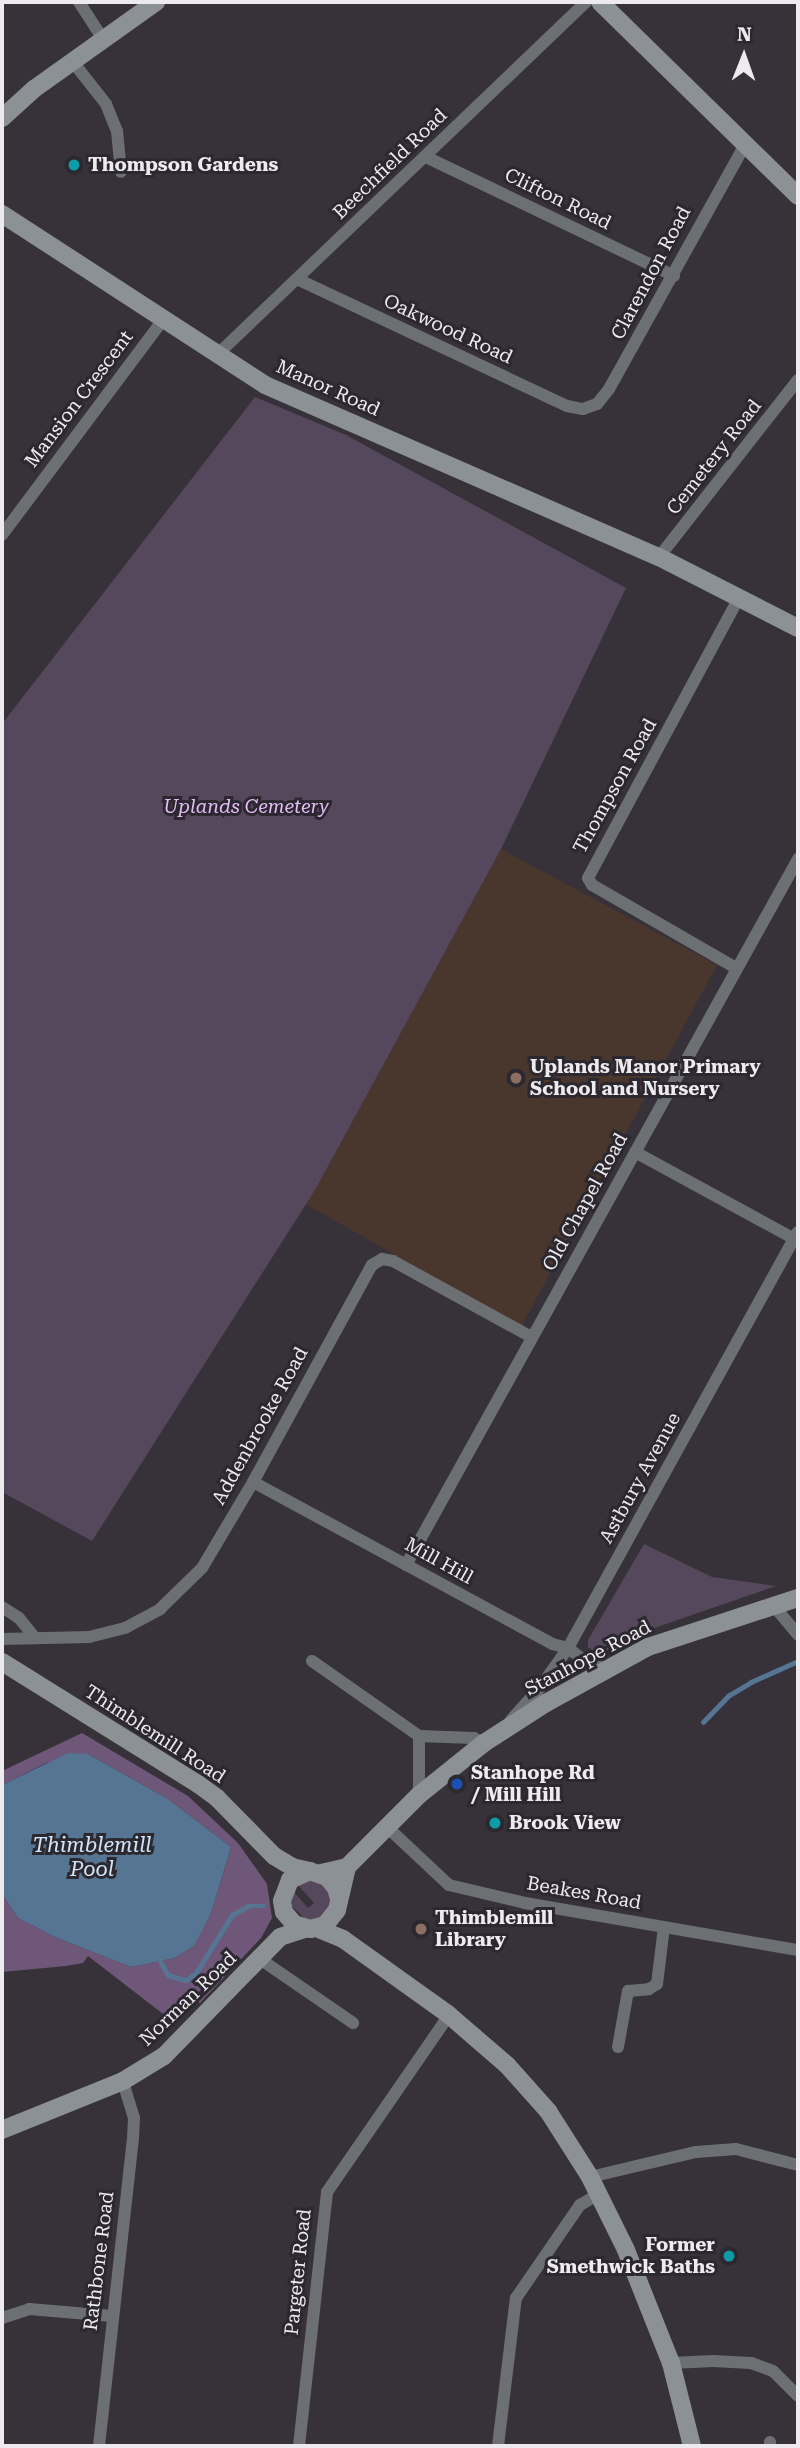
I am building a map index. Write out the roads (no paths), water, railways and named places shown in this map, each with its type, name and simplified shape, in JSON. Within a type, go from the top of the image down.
[{"type":"street","points":[[79,2],[103,39]]},
{"type":"street","points":[[2,118],[14,105],[156,2]]},
{"type":"street","name":"Beechfield Road","points":[[219,353],[586,2]]},
{"type":"street","points":[[600,2],[798,196]]},
{"type":"street","points":[[74,62],[106,104],[117,131],[121,172]]},
{"type":"street","name":"Clarendon Road","points":[[583,409],[597,404],[609,389],[745,145]]},
{"type":"street","name":"Clifton Road","points":[[426,157],[674,276]]},
{"type":"street","name":"Manor Road","points":[[2,214],[265,385],[659,557],[740,596],[798,628]]},
{"type":"street","name":"Oakwood Road","points":[[297,279],[567,406],[583,409]]},
{"type":"street","name":"Mansion Crescent","points":[[2,535],[163,320]]},
{"type":"street","name":"Cemetery Road","points":[[659,557],[798,380]]},
{"type":"street","name":"Thompson Road","points":[[736,968],[592,885],[588,878],[740,596]]},
{"type":"street","name":"Old Chapel Road","points":[[406,1565],[798,859]]},
{"type":"street","points":[[635,1152],[797,1237]]},
{"type":"street","name":"Astbury Avenue","points":[[501,1732],[539,1689],[568,1648],[797,1237]]},
{"type":"street","name":"Addenbrooke Road","points":[[2,1639],[89,1637],[125,1628],[160,1609],[202,1568],[254,1482],[372,1265],[382,1259],[393,1261],[531,1337]]},
{"type":"street","name":"Mill Hill","points":[[254,1482],[552,1644],[568,1648],[591,1666],[607,1668]]},
{"type":"street","name":"Stanhope Road","points":[[346,1867],[419,1794],[484,1743],[607,1668],[648,1647],[798,1598]]},
{"type":"street","points":[[773,1605],[798,1635]]},
{"type":"street","points":[[2,1607],[19,1618],[35,1638]]},
{"type":"street","points":[[312,1661],[419,1736],[474,1738],[484,1743]]},
{"type":"street","name":"Thimblemill Road","points":[[2,1662],[198,1784],[216,1798],[274,1856],[292,1867],[315,1872]]},
{"type":"street","points":[[419,1736],[419,1794]]},
{"type":"street","name":"Beakes Road","points":[[386,1826],[449,1885],[525,1903],[798,1951]]},
{"type":"street","name":"Thimblemill Road","points":[[274,1856],[284,1889]]},
{"type":"street","points":[[280,1937],[284,1889],[295,1876],[346,1867],[332,1919],[310,1928]]},
{"type":"street","points":[[315,1872],[332,1882],[343,1939]]},
{"type":"street","points":[[284,1912],[294,1924],[343,1939],[449,2015],[507,2065],[548,2111],[590,2177],[626,2250],[671,2363],[692,2446]]},
{"type":"street","points":[[618,2047],[628,1991],[649,1989],[657,1984],[664,1927]]},
{"type":"street","name":"Norman Road","points":[[2,2130],[123,2081],[164,2056],[280,1937],[310,1928]]},
{"type":"street","points":[[260,1959],[353,2023]]},
{"type":"street","name":"Pargeter Road","points":[[299,2446],[327,2192],[449,2015]]},
{"type":"street","name":"Rathbone Road","points":[[99,2446],[133,2138],[134,2118],[123,2081]]},
{"type":"street","points":[[590,2177],[696,2152],[736,2149],[798,2165]]},
{"type":"street","points":[[498,2446],[516,2298],[580,2204],[599,2194]]},
{"type":"street","points":[[2,2318],[29,2309],[112,2316]]},
{"type":"street","points":[[671,2363],[713,2361],[751,2364],[772,2371],[798,2396]]},
{"type":"water","name":"Thimblemill Pool","points":[[68,1753],[88,1754],[168,1799],[231,1847],[211,1913],[202,1931],[194,1946],[175,1958],[131,1967],[55,1937],[18,1918],[2,1894],[2,1785]]},
{"type":"waterway","points":[[703,1722],[728,1696],[751,1682],[798,1661]]},
{"type":"waterway","points":[[159,1958],[168,1975],[186,1980],[196,1973],[232,1915],[248,1906],[264,1906]]},
{"type":"place","name":"Thompson Gardens","points":[[74,165]]},
{"type":"place","name":"Uplands Manor Primary School and Nursery","points":[[516,1078]]},
{"type":"place","name":"Stanhope Rd / Mill Hill","points":[[457,1784]]},
{"type":"place","name":"Brook View","points":[[495,1823]]},
{"type":"place","name":"Thimblemill Library","points":[[421,1929]]},
{"type":"place","name":"Former Smethwick Baths","points":[[729,2256]]},
{"type":"park label","name":"Uplands Cemetery","points":[[246,807]]}]
